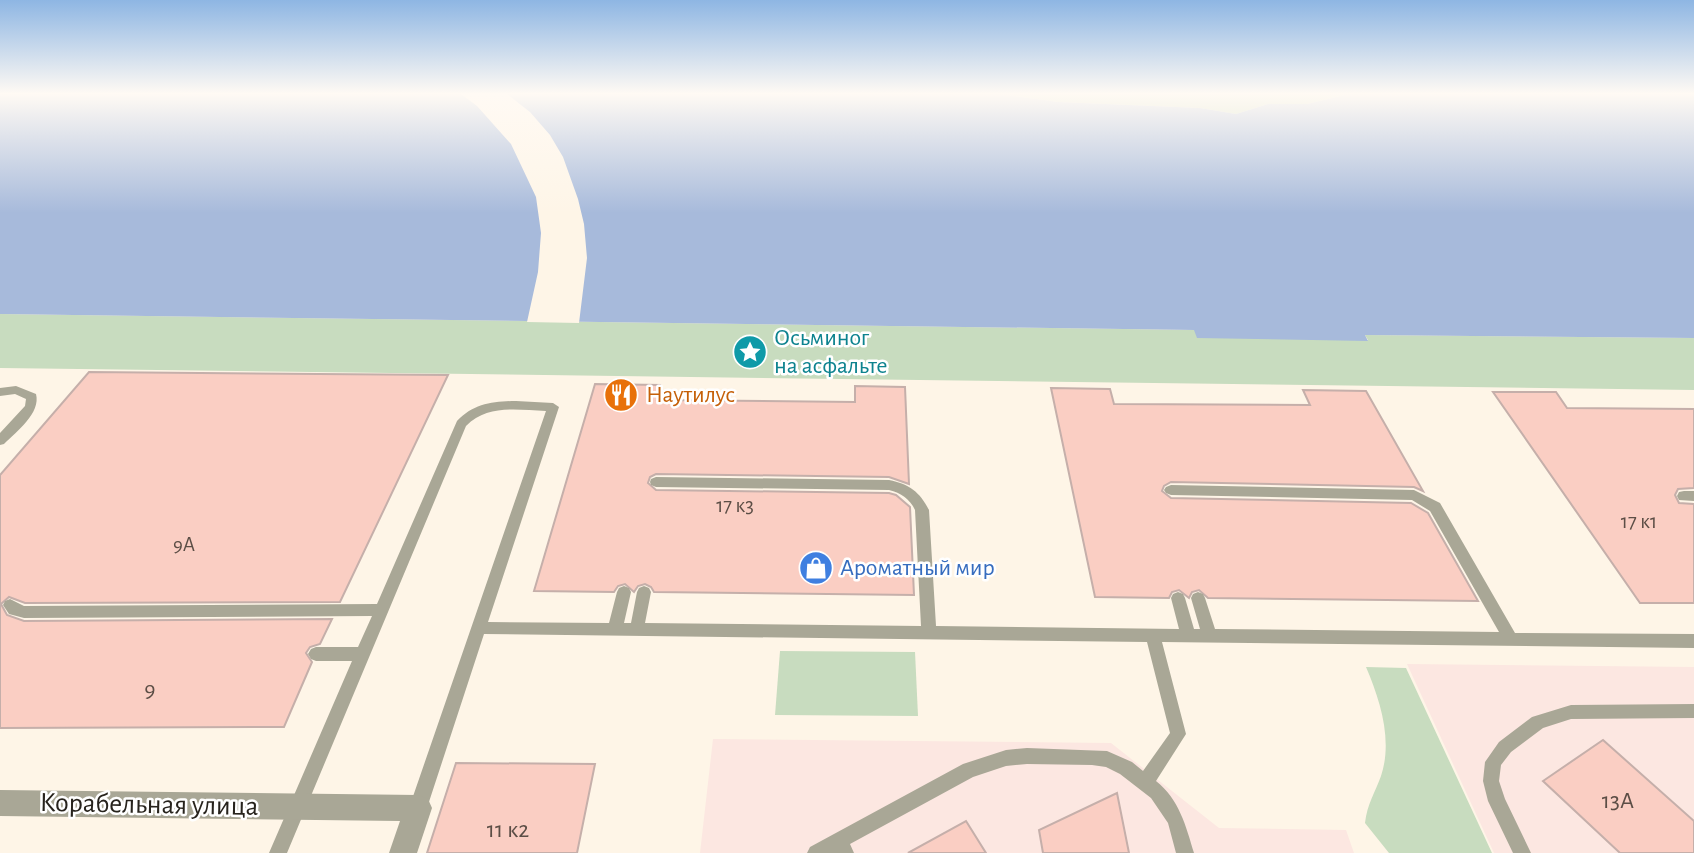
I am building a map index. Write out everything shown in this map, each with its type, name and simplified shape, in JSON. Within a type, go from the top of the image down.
[{"type":"street","name":"Корабельная улица","points":[[0,803],[418,808]]},
{"type":"street","points":[[403,853],[418,808]]},
{"type":"lane","points":[[0,392],[16,390],[26,392],[32,397],[31,407],[0,442]]},
{"type":"lane","points":[[278,853],[467,416],[487,407],[553,407],[418,808]]},
{"type":"lane","points":[[656,482],[888,485],[911,492],[922,510],[929,632]]},
{"type":"lane","points":[[1171,490],[1414,495],[1435,507],[1443,518],[1510,639]]},
{"type":"lane","points":[[615,629],[624,592]]},
{"type":"lane","points":[[637,629],[644,592]]},
{"type":"lane","points":[[1178,598],[1188,635]]},
{"type":"lane","points":[[1198,598],[1209,635]]},
{"type":"lane","points":[[10,605],[14,610],[24,612],[382,610]]},
{"type":"lane","points":[[479,628],[1694,641]]},
{"type":"lane","points":[[1145,783],[1178,734],[1153,635]]},
{"type":"lane","points":[[316,654],[363,653]]},
{"type":"lane","points":[[1522,853],[1497,801],[1491,781],[1493,762],[1505,747],[1538,722],[1571,712],[1694,711]]},
{"type":"lane","points":[[816,853],[842,847],[969,770],[1006,758],[1107,759],[1126,768],[1157,792],[1176,820],[1185,853]]},
{"type":"shaded area","points":[[1407,664],[1694,667],[1694,853],[1494,853]]},
{"type":"shaded area","points":[[713,739],[1111,743],[1219,828],[1346,830],[1354,853],[700,853]]},
{"type":"green space","points":[[0,314],[1194,330],[1368,340],[1365,335],[1694,338],[1694,390],[0,368]]},
{"type":"green space","points":[[780,651],[915,652],[918,716],[775,715]]},
{"type":"green space","points":[[1366,667],[1406,668],[1492,853],[1389,853],[1365,823],[1369,804],[1381,776],[1386,748],[1380,706]]},
{"type":"water","points":[[0,134],[1694,134],[1694,338],[1365,335],[1368,341],[1197,338],[1194,330],[0,314]]},
{"type":"pier","points":[[502,134],[549,134],[563,157],[584,224],[587,258],[579,323],[527,322],[538,272],[541,233],[536,197],[511,144]]},
{"type":"building","points":[[89,372],[448,375],[340,602],[25,603],[9,597],[1,604],[7,615],[24,621],[332,619],[320,644],[310,647],[306,653],[312,662],[284,727],[0,728],[0,475]]},
{"type":"building","points":[[595,384],[660,385],[657,400],[855,402],[855,386],[905,387],[909,484],[889,477],[656,474],[650,477],[648,483],[656,490],[896,495],[910,507],[914,595],[654,592],[645,584],[638,586],[634,592],[625,584],[618,586],[614,592],[534,591]]},
{"type":"building","points":[[1051,388],[1110,389],[1114,404],[1310,405],[1303,390],[1366,391],[1423,491],[1414,487],[1171,482],[1164,486],[1162,491],[1171,498],[1411,503],[1428,513],[1478,601],[1208,598],[1199,590],[1192,592],[1189,598],[1179,590],[1172,592],[1169,598],[1095,597]]},
{"type":"building","points":[[1493,392],[1556,392],[1567,408],[1694,409],[1694,488],[1678,489],[1675,495],[1679,503],[1694,504],[1694,603],[1640,603]]},
{"type":"building","points":[[1603,740],[1694,821],[1694,853],[1620,853],[1543,781]]},
{"type":"building","points":[[456,763],[595,764],[577,853],[427,853]]},
{"type":"building","points":[[1117,793],[1129,853],[1043,853],[1039,830]]},
{"type":"building","points":[[966,821],[986,853],[908,853]]},
{"type":"place","name":"Осьминог на асфальте","points":[[750,352]]},
{"type":"place","name":"Наутилус","points":[[621,395]]},
{"type":"place","name":"Ароматный мир","points":[[816,568]]}]
